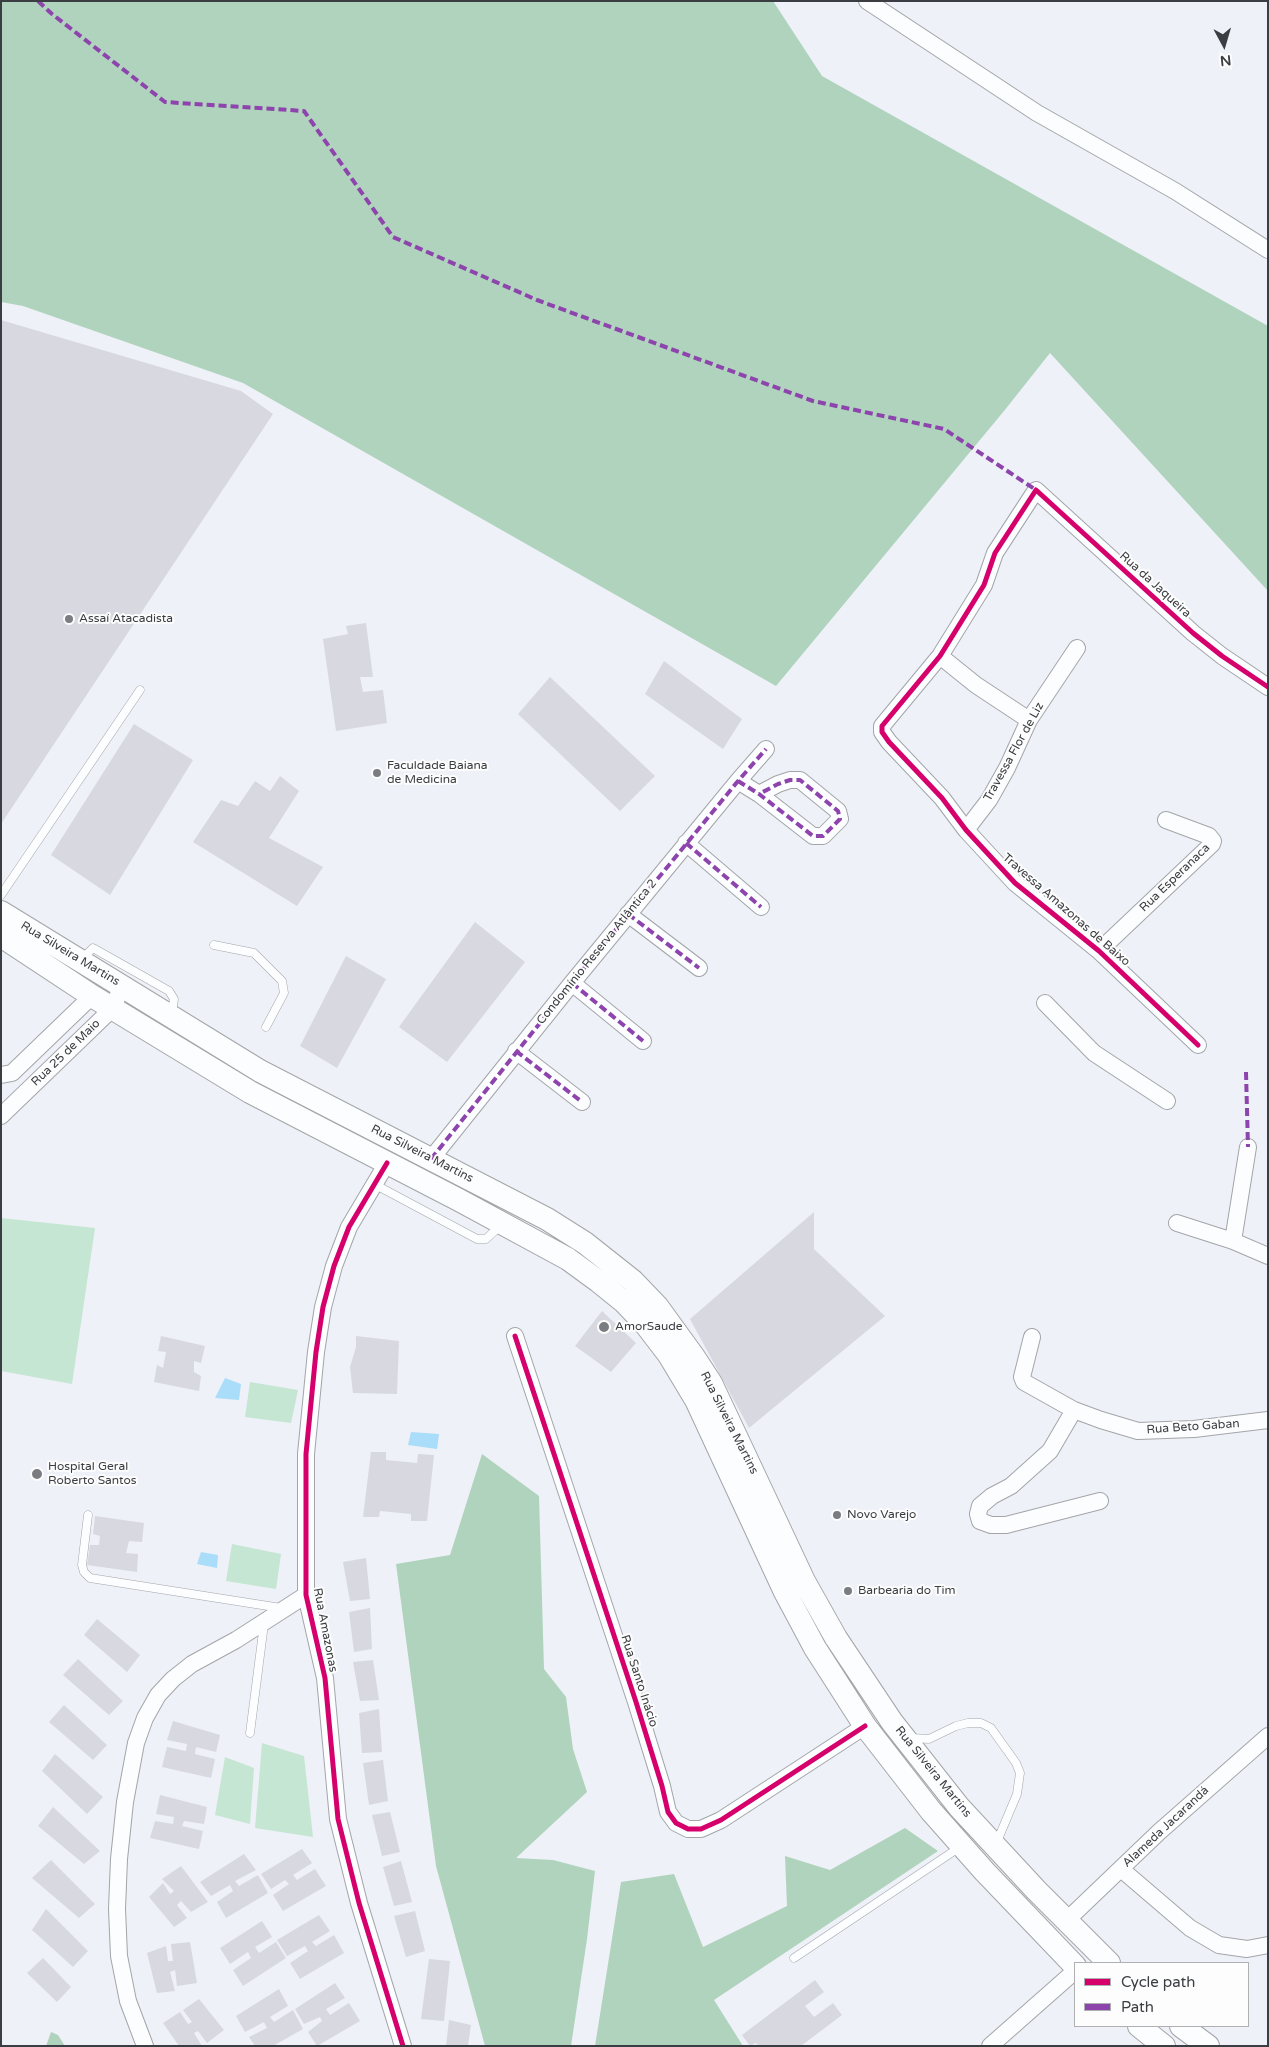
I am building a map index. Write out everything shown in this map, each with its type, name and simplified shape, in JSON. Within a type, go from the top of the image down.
[{"type":"main road","name":"Rua Silveira Martins","points":[[1,912],[260,1071],[547,1219],[585,1243],[633,1281],[657,1306],[711,1383],[804,1581],[836,1638],[903,1736],[959,1807],[1066,1921],[1108,1962]]},
{"type":"main road","name":"Rua Silveira Martins","points":[[1,936],[92,996],[250,1092],[568,1259],[624,1302],[646,1325],[669,1355],[696,1400],[784,1590],[815,1648],[865,1726],[931,1811],[1074,1965]]},
{"type":"main road","points":[[1140,2027],[1164,2046]]},
{"type":"main road","points":[[1182,2027],[1208,2046]]},
{"type":"street","points":[[868,1],[1037,113],[1175,191],[1268,250]]},
{"type":"street","name":"Travessa Amazonas de Baixo","points":[[1036,490],[995,553],[984,586],[940,656],[888,718],[882,726],[882,732],[889,742],[942,798],[966,830],[1015,883],[1099,951],[1198,1045]]},
{"type":"street","name":"Rua da Jaqueira","points":[[1036,490],[1193,633],[1222,656],[1268,687]]},
{"type":"street","name":"Travessa Flor de Liz","points":[[966,830],[989,800],[1007,768],[1029,720],[1077,648]]},
{"type":"street","points":[[940,656],[976,685],[1029,720]]},
{"type":"street","name":"Condomínio Reserva Atlântica 2","points":[[431,1159],[516,1050],[766,749]]},
{"type":"street","points":[[738,781],[813,836],[823,836],[840,819],[838,811],[800,780],[784,782],[758,794]]},
{"type":"street","name":"Rua Esperanaca","points":[[1099,951],[1213,842],[1209,836],[1166,820]]},
{"type":"street","points":[[686,843],[760,907]]},
{"type":"street","points":[[628,914],[699,968]]},
{"type":"street","points":[[572,983],[643,1041]]},
{"type":"street","name":"Rua 25 de Maio","points":[[18,1075],[113,1008],[122,985]]},
{"type":"street","name":"Rua 25 de Maio","points":[[3,1113],[18,1075],[92,996]]},
{"type":"street","points":[[1045,1004],[1094,1053],[1167,1101]]},
{"type":"street","points":[[516,1050],[582,1102]]},
{"type":"street","points":[[1233,1241],[1248,1148]]},
{"type":"street","name":"Rua Amazonas","points":[[387,1164],[349,1227],[334,1266],[323,1307],[316,1352],[306,1454],[306,1595],[325,1678],[338,1818],[359,1902],[403,2046]]},
{"type":"street","points":[[1177,1223],[1233,1241],[1268,1256]]},
{"type":"street","name":"Rua Santo Inácio","points":[[515,1336],[636,1702],[662,1786],[668,1812],[676,1823],[688,1829],[701,1829],[721,1820],[865,1726]]},
{"type":"street","name":"Rua Beto Gaban","points":[[1032,1337],[1022,1377],[1024,1382],[1074,1410],[1138,1431],[1194,1429],[1268,1420]]},
{"type":"street","points":[[1074,1410],[1050,1451],[1010,1486],[992,1496],[980,1506],[978,1514],[980,1521],[991,1525],[1006,1526],[1100,1501]]},
{"type":"street","points":[[145,2046],[128,2001],[119,1956],[117,1909],[119,1859],[125,1802],[136,1743],[145,1718],[158,1695],[173,1679],[192,1664],[236,1640],[306,1595]]},
{"type":"street","name":"Alameda Jacarandá","points":[[1066,1921],[1160,1832],[1268,1736]]},
{"type":"street","points":[[1121,1869],[1190,1928],[1219,1945],[1247,1949],[1268,1945]]},
{"type":"street","points":[[990,2046],[1074,1972]]},
{"type":"lane","points":[[1,895],[140,690]]},
{"type":"lane","points":[[214,945],[254,953],[282,981],[284,993],[266,1027]]},
{"type":"lane","points":[[81,961],[93,948],[169,991],[174,999],[171,1017]]},
{"type":"lane","points":[[374,1184],[478,1239],[486,1239],[503,1224]]},
{"type":"lane","points":[[88,1515],[82,1565],[84,1572],[90,1578],[285,1609]]},
{"type":"lane","points":[[250,1733],[264,1622]]},
{"type":"lane","points":[[903,1736],[928,1739],[956,1726],[968,1723],[981,1723],[991,1728],[1016,1763],[1020,1773],[1017,1794],[996,1846]]},
{"type":"lane","points":[[794,1958],[962,1846]]},
{"type":"green space","points":[[1,1],[773,1],[822,76],[1268,326],[1268,591],[1050,353],[776,686],[243,383],[23,306],[1,302]]},
{"type":"green space","points":[[1,1218],[95,1228],[72,1384],[1,1371]]},
{"type":"green space","points":[[250,1382],[298,1390],[291,1423],[245,1417]]},
{"type":"green space","points":[[482,1454],[539,1496],[544,1669],[566,1697],[573,1749],[587,1792],[516,1858],[553,1860],[595,1871],[571,2046],[485,2046],[436,1866],[396,1564],[450,1555]]},
{"type":"green space","points":[[232,1544],[281,1554],[276,1589],[226,1581]]},
{"type":"green space","points":[[262,1743],[304,1756],[313,1837],[255,1828]]},
{"type":"green space","points":[[225,1757],[254,1768],[250,1824],[215,1815]]},
{"type":"green space","points":[[905,1828],[938,1851],[714,2000],[743,2046],[595,2046],[621,1882],[674,1874],[703,1947],[787,1906],[785,1856],[830,1870]]},
{"type":"green space","points":[[51,2032],[58,2035],[65,2046],[46,2046]]},
{"type":"water","points":[[225,1378],[241,1384],[239,1400],[215,1398]]},
{"type":"water","points":[[411,1432],[439,1434],[437,1449],[408,1445]]},
{"type":"water","points":[[201,1552],[218,1555],[217,1568],[197,1564]]},
{"type":"building","name":"Assaí Atacadista","points":[[1,320],[241,391],[273,414],[1,824]]},
{"type":"building","points":[[366,623],[373,677],[360,677],[363,692],[383,690],[387,723],[336,731],[323,639],[348,634],[346,626]]},
{"type":"building","points":[[664,661],[742,719],[723,749],[645,694]]},
{"type":"building","points":[[550,677],[655,776],[620,811],[518,714]]},
{"type":"building","points":[[134,724],[193,760],[110,895],[51,855]]},
{"type":"building","points":[[280,776],[299,791],[269,838],[323,867],[297,906],[193,842],[221,800],[238,806],[255,781],[270,791]]},
{"type":"building","points":[[475,922],[525,962],[447,1062],[399,1027]]},
{"type":"building","points":[[346,956],[386,979],[337,1068],[300,1046]]},
{"type":"building","points":[[814,1212],[814,1249],[885,1316],[749,1428],[690,1319]]},
{"type":"building","name":"AmorSaude","points":[[602,1311],[636,1343],[611,1372],[575,1346]]},
{"type":"building","points":[[161,1336],[205,1346],[201,1363],[194,1361],[194,1372],[201,1376],[199,1391],[154,1382],[157,1365],[163,1368],[166,1352],[158,1351]]},
{"type":"building","points":[[356,1336],[399,1341],[397,1394],[353,1393],[350,1367],[356,1347]]},
{"type":"building","points":[[371,1452],[386,1452],[386,1460],[417,1463],[418,1454],[434,1455],[427,1521],[411,1521],[411,1514],[380,1511],[379,1517],[363,1517]]},
{"type":"building","points":[[95,1516],[144,1523],[142,1542],[129,1541],[126,1553],[138,1554],[137,1572],[87,1565],[90,1545],[99,1545],[100,1536],[93,1534]]},
{"type":"building","points":[[366,1558],[370,1599],[350,1601],[343,1562]]},
{"type":"building","points":[[370,1608],[372,1649],[354,1652],[349,1612]]},
{"type":"building","points":[[97,1619],[140,1655],[127,1672],[84,1635]]},
{"type":"building","points":[[78,1659],[123,1701],[109,1715],[63,1675]]},
{"type":"building","points":[[373,1660],[379,1700],[360,1701],[353,1662]]},
{"type":"building","points":[[64,1705],[107,1745],[93,1760],[49,1722]]},
{"type":"building","points":[[379,1709],[382,1752],[362,1753],[359,1713]]},
{"type":"building","points":[[173,1721],[220,1735],[216,1752],[196,1747],[195,1754],[215,1759],[211,1778],[162,1767],[167,1747],[186,1751],[187,1744],[167,1740]]},
{"type":"building","points":[[55,1754],[103,1797],[87,1814],[42,1771]]},
{"type":"building","points":[[383,1760],[388,1801],[369,1805],[363,1763]]},
{"type":"building","points":[[160,1795],[207,1807],[204,1824],[184,1821],[182,1826],[203,1831],[199,1849],[150,1838],[155,1821],[173,1824],[174,1817],[156,1814]]},
{"type":"building","points":[[53,1807],[100,1851],[84,1864],[38,1826]]},
{"type":"building","points":[[390,1812],[400,1852],[382,1856],[372,1815]]},
{"type":"building","points":[[302,1849],[312,1863],[293,1875],[297,1880],[315,1869],[326,1886],[283,1911],[273,1895],[289,1884],[285,1880],[271,1889],[261,1874]]},
{"type":"building","points":[[244,1854],[256,1870],[235,1881],[239,1886],[258,1875],[268,1893],[226,1918],[217,1902],[233,1891],[230,1885],[211,1896],[200,1882]]},
{"type":"building","points":[[51,1860],[95,1904],[79,1918],[32,1878]]},
{"type":"building","points":[[401,1861],[412,1902],[394,1906],[383,1867]]},
{"type":"building","points":[[181,1866],[208,1902],[191,1912],[181,1901],[177,1905],[187,1918],[174,1927],[149,1897],[163,1883],[170,1894],[174,1891],[162,1879]]},
{"type":"building","points":[[46,1909],[88,1951],[73,1967],[32,1930]]},
{"type":"building","points":[[415,1911],[425,1951],[406,1957],[394,1916]]},
{"type":"building","points":[[319,1915],[330,1931],[312,1942],[316,1946],[334,1935],[344,1953],[300,1979],[290,1963],[308,1951],[305,1946],[287,1956],[277,1940]]},
{"type":"building","points":[[262,1921],[272,1937],[255,1947],[259,1953],[276,1942],[286,1958],[243,1986],[233,1970],[251,1958],[248,1952],[230,1964],[220,1948]]},
{"type":"building","points":[[190,1942],[197,1983],[177,1986],[175,1970],[170,1972],[175,1991],[157,1993],[147,1953],[166,1946],[168,1961],[173,1961],[171,1944]]},
{"type":"building","points":[[43,1958],[71,1987],[57,2002],[27,1973]]},
{"type":"building","points":[[429,1959],[450,1961],[444,2021],[421,2019]]},
{"type":"building","points":[[815,1980],[824,1992],[805,2006],[814,2017],[833,2003],[842,2015],[801,2046],[759,2046],[756,2043],[750,2046],[742,2035]]},
{"type":"building","points":[[335,1983],[345,1998],[326,2009],[330,2015],[349,2003],[360,2021],[317,2046],[308,2032],[322,2021],[320,2017],[304,2024],[295,2009]]},
{"type":"building","points":[[279,1989],[288,2006],[270,2017],[274,2022],[293,2010],[303,2029],[273,2046],[255,2046],[249,2037],[267,2028],[264,2022],[245,2032],[236,2016]]},
{"type":"building","points":[[199,1999],[224,2030],[207,2043],[198,2031],[194,2033],[202,2046],[179,2046],[163,2023],[180,2012],[188,2024],[192,2022],[183,2010]]},
{"type":"building","points":[[449,2020],[471,2025],[468,2046],[446,2046]]},
{"type":"marked path","points":[[38,1],[165,102],[304,111],[393,237],[537,300],[813,401],[944,429],[1036,490]]},
{"type":"marked path","points":[[431,1159],[572,983],[766,749]]},
{"type":"marked path","points":[[738,781],[759,794],[813,836],[823,836],[840,819],[838,811],[800,780],[790,780],[778,784],[759,794]]},
{"type":"marked path","points":[[686,843],[761,907]]},
{"type":"marked path","points":[[628,914],[699,968]]},
{"type":"marked path","points":[[572,983],[643,1041]]},
{"type":"marked path","points":[[516,1051],[582,1102]]},
{"type":"marked path","points":[[1246,1072],[1248,1147]]},
{"type":"cycle path","points":[[1198,1045],[1099,951],[1015,883],[966,830],[942,798],[889,742],[882,732],[882,726],[940,656],[984,585],[995,553],[1036,490],[1193,633],[1222,656],[1268,687]]},
{"type":"cycle path","points":[[387,1163],[349,1227],[334,1266],[323,1307],[316,1352],[306,1454],[306,1595],[325,1678],[338,1819],[359,1903],[403,2046]]},
{"type":"cycle path","points":[[515,1336],[636,1702],[662,1786],[668,1812],[676,1823],[688,1829],[701,1829],[721,1820],[865,1726]]},
{"type":"place","name":"Assaí Atacadista","points":[[69,619]]},
{"type":"place","name":"Faculdade Baiana de Medicina","points":[[377,773]]},
{"type":"place","name":"AmorSaude","points":[[604,1327]]},
{"type":"place","name":"Hospital Geral Roberto Santos","points":[[37,1474]]},
{"type":"place","name":"Novo Varejo","points":[[837,1515]]},
{"type":"place","name":"Barbearia do Tim","points":[[848,1591]]}]
